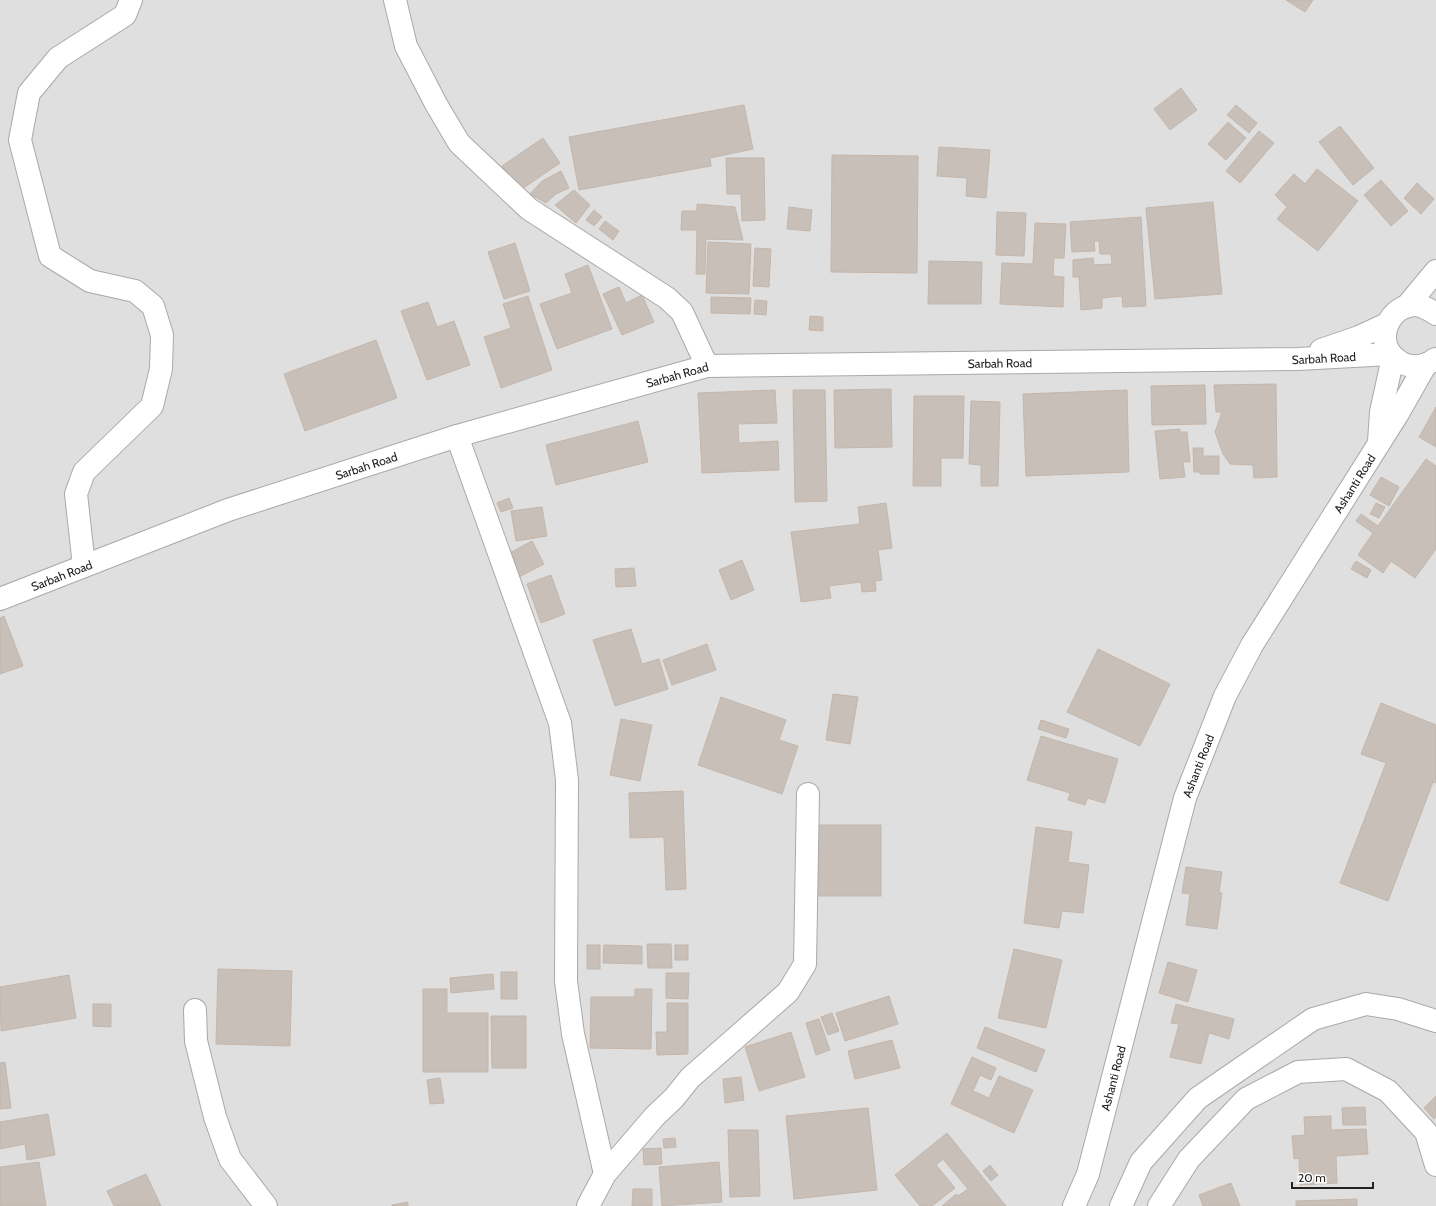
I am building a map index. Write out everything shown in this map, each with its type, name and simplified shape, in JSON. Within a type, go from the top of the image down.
[{"type":"street","points":[[84,566],[76,494],[84,472],[152,406],[162,369],[162,335],[153,306],[135,291],[90,281],[50,256],[20,140],[29,93],[58,58],[125,15],[131,0]]},
{"type":"street","points":[[395,0],[406,46],[436,104],[459,143],[529,209],[667,298],[682,312],[707,366]]},
{"type":"street","points":[[1406,307],[1436,271]]},
{"type":"street","points":[[1431,361],[1418,366],[1409,366],[1400,363],[1392,356],[1386,344],[1384,334],[1387,324],[1398,311],[1406,307],[1417,305],[1427,308],[1436,314]]},
{"type":"street","points":[[1298,359],[1359,337],[1387,324]]},
{"type":"street","name":"Sarbah Road","points":[[0,599],[228,510],[457,436],[707,366],[1298,359],[1392,356]]},
{"type":"street","name":"Ashanti Road","points":[[1074,1206],[1088,1174],[1185,798],[1225,696],[1252,645],[1379,443],[1380,412],[1392,356]]},
{"type":"street","points":[[1379,443],[1431,361]]},
{"type":"street","points":[[457,436],[560,723],[567,780],[566,981],[573,1034],[605,1174]]},
{"type":"street","points":[[588,1206],[605,1174],[655,1116],[674,1098],[690,1078],[788,992],[805,964],[808,794]]},
{"type":"street","points":[[1121,1206],[1140,1162],[1198,1098],[1313,1020],[1366,1004],[1398,1009],[1436,1021]]},
{"type":"street","points":[[195,1010],[196,1041],[215,1117],[230,1159],[266,1206]]},
{"type":"street","points":[[1159,1206],[1189,1159],[1246,1099],[1298,1072],[1346,1069],[1388,1091],[1426,1132],[1436,1165]]},
{"type":"shaded area","points":[[0,0],[1436,0],[1436,1206],[0,1206]]},
{"type":"building","points":[[1286,0],[1313,0],[1305,12]]},
{"type":"building","points":[[1181,88],[1197,110],[1170,130],[1154,109]]},
{"type":"building","points":[[744,105],[753,149],[710,158],[711,166],[579,190],[569,137]]},
{"type":"building","points":[[1236,105],[1257,123],[1249,133],[1227,115]]},
{"type":"building","points":[[1228,122],[1246,138],[1226,160],[1208,144]]},
{"type":"building","points":[[1340,126],[1374,168],[1353,185],[1319,142]]},
{"type":"building","points":[[1259,131],[1274,143],[1240,183],[1226,171]]},
{"type":"building","points":[[543,138],[560,163],[519,191],[502,166]]},
{"type":"building","points":[[939,147],[990,150],[986,198],[966,196],[967,178],[937,176]]},
{"type":"building","points":[[832,155],[918,156],[917,273],[831,272]]},
{"type":"building","points":[[726,158],[764,158],[765,220],[742,221],[741,194],[727,194]]},
{"type":"building","points":[[1317,169],[1358,201],[1318,251],[1277,219],[1287,207],[1275,195],[1294,174],[1305,184]]},
{"type":"building","points":[[561,171],[569,188],[556,194],[546,203],[530,194],[542,181]]},
{"type":"building","points":[[1381,180],[1408,211],[1391,226],[1364,195]]},
{"type":"building","points":[[1417,183],[1434,199],[1421,214],[1404,198]]},
{"type":"building","points":[[574,190],[590,205],[576,223],[555,205]]},
{"type":"building","points":[[1213,202],[1222,294],[1155,299],[1146,208]]},
{"type":"building","points":[[697,204],[735,207],[743,240],[706,239],[705,274],[696,274],[697,230],[681,230],[682,211],[697,211]]},
{"type":"building","points":[[789,207],[812,210],[810,231],[787,229]]},
{"type":"building","points":[[594,210],[602,217],[594,226],[586,220]]},
{"type":"building","points":[[997,212],[1026,213],[1024,256],[996,255]]},
{"type":"building","points":[[1141,217],[1146,306],[1123,307],[1122,296],[1102,298],[1102,308],[1081,310],[1079,277],[1073,277],[1073,260],[1093,258],[1094,265],[1112,264],[1111,254],[1100,254],[1099,241],[1094,241],[1095,251],[1072,252],[1070,222]]},
{"type":"building","points":[[605,221],[619,231],[613,240],[599,229]]},
{"type":"building","points":[[1035,223],[1066,224],[1064,258],[1054,258],[1053,276],[1064,277],[1063,307],[1000,304],[1002,263],[1033,264]]},
{"type":"building","points":[[708,242],[751,244],[749,294],[706,293]]},
{"type":"building","points":[[515,243],[530,291],[504,299],[488,252]]},
{"type":"building","points":[[755,248],[771,249],[769,287],[753,286]]},
{"type":"building","points":[[929,261],[982,262],[981,304],[928,304]]},
{"type":"building","points":[[588,265],[612,329],[557,349],[540,304],[572,293],[565,274]]},
{"type":"building","points":[[619,287],[626,303],[642,295],[654,322],[622,335],[603,294]]},
{"type":"building","points":[[528,296],[552,370],[501,388],[484,337],[511,328],[503,304]]},
{"type":"building","points":[[711,297],[751,298],[750,314],[711,313]]},
{"type":"building","points":[[755,300],[767,301],[766,315],[754,314]]},
{"type":"building","points":[[428,302],[437,327],[454,321],[470,365],[427,380],[401,311]]},
{"type":"building","points":[[810,316],[823,317],[823,331],[809,330]]},
{"type":"building","points":[[376,340],[397,398],[305,431],[284,374]]},
{"type":"building","points":[[1276,384],[1277,477],[1254,478],[1253,465],[1230,464],[1223,454],[1215,432],[1222,412],[1216,412],[1214,385]]},
{"type":"building","points":[[1205,385],[1206,424],[1152,425],[1151,386]]},
{"type":"building","points":[[891,389],[892,447],[835,448],[834,390]]},
{"type":"building","points":[[775,390],[777,423],[738,424],[739,443],[778,441],[779,470],[702,473],[698,393]]},
{"type":"building","points":[[793,390],[825,390],[827,501],[795,502]]},
{"type":"building","points":[[1127,390],[1129,472],[1026,476],[1023,394]]},
{"type":"building","points":[[914,396],[964,396],[963,458],[941,458],[941,486],[913,486]]},
{"type":"building","points":[[971,401],[1000,402],[998,486],[981,486],[981,465],[969,464]]},
{"type":"building","points":[[1436,407],[1436,447],[1419,437]]},
{"type":"building","points":[[638,421],[648,462],[556,485],[546,445]]},
{"type":"building","points":[[1180,429],[1180,432],[1187,432],[1190,462],[1183,462],[1185,477],[1160,479],[1155,431]]},
{"type":"building","points":[[1193,448],[1203,448],[1203,456],[1219,456],[1219,474],[1200,474],[1200,472],[1194,472]]},
{"type":"building","points":[[1426,459],[1436,466],[1436,549],[1415,578],[1391,561],[1383,573],[1358,555],[1373,533],[1356,521],[1361,514],[1378,526]]},
{"type":"building","points":[[1381,477],[1399,487],[1389,506],[1370,495]]},
{"type":"building","points":[[509,498],[513,508],[501,512],[497,503]]},
{"type":"building","points":[[886,503],[892,548],[878,550],[882,580],[875,581],[876,591],[862,592],[861,582],[829,586],[831,598],[801,602],[791,532],[860,524],[858,507]]},
{"type":"building","points":[[1376,503],[1385,507],[1379,518],[1370,514]]},
{"type":"building","points":[[542,507],[547,536],[516,541],[511,511]]},
{"type":"building","points":[[532,541],[544,564],[517,578],[506,555]]},
{"type":"building","points":[[742,560],[754,590],[731,600],[719,570]]},
{"type":"building","points":[[1356,561],[1371,570],[1367,578],[1351,569]]},
{"type":"building","points":[[634,568],[636,586],[616,587],[615,569]]},
{"type":"building","points":[[551,575],[565,614],[541,623],[527,584]]},
{"type":"building","points":[[4,616],[23,666],[0,674],[0,618]]},
{"type":"building","points":[[631,629],[642,664],[659,659],[668,689],[615,706],[593,640]]},
{"type":"building","points":[[707,644],[716,670],[672,685],[663,660]]},
{"type":"building","points":[[1098,649],[1170,684],[1140,746],[1067,712]]},
{"type":"building","points":[[833,694],[858,697],[850,744],[826,740]]},
{"type":"building","points":[[721,697],[786,720],[779,740],[798,746],[782,794],[698,765]]},
{"type":"building","points":[[1381,703],[1436,725],[1436,783],[1433,782],[1388,901],[1340,883],[1386,763],[1361,754]]},
{"type":"building","points":[[621,719],[652,725],[640,781],[610,775]]},
{"type":"building","points":[[1041,720],[1069,729],[1066,738],[1038,729]]},
{"type":"building","points":[[1041,736],[1118,759],[1105,803],[1087,798],[1085,805],[1068,800],[1070,793],[1027,780]]},
{"type":"building","points":[[683,791],[686,889],[666,890],[664,837],[630,838],[629,793]]},
{"type":"building","points":[[817,825],[881,825],[881,896],[817,896]]},
{"type":"building","points":[[1036,827],[1072,832],[1068,862],[1089,865],[1083,913],[1062,911],[1059,928],[1024,923]]},
{"type":"building","points":[[1186,867],[1222,872],[1219,893],[1222,893],[1217,929],[1186,925],[1190,894],[1182,893]]},
{"type":"building","points":[[647,944],[671,944],[672,968],[648,968]]},
{"type":"building","points":[[587,945],[600,945],[600,969],[587,969]]},
{"type":"building","points":[[604,945],[642,946],[642,964],[603,963]]},
{"type":"building","points":[[675,945],[688,945],[688,960],[675,960]]},
{"type":"building","points":[[1014,949],[1062,960],[1046,1028],[998,1018]]},
{"type":"building","points":[[1168,962],[1197,970],[1188,1002],[1159,993]]},
{"type":"building","points":[[218,969],[292,971],[290,1046],[216,1044]]},
{"type":"building","points":[[501,972],[517,972],[517,999],[501,999]]},
{"type":"building","points":[[666,973],[689,973],[688,999],[666,998]]},
{"type":"building","points":[[493,974],[494,989],[451,993],[450,978]]},
{"type":"building","points":[[69,975],[76,1018],[1,1031],[0,987]]},
{"type":"building","points":[[423,989],[447,989],[447,1013],[488,1013],[488,1072],[423,1072]]},
{"type":"building","points":[[635,989],[652,989],[651,1049],[590,1048],[591,997],[635,997]]},
{"type":"building","points":[[889,996],[898,1024],[845,1041],[836,1013]]},
{"type":"building","points":[[667,1003],[688,1003],[688,1054],[657,1055],[656,1032],[667,1032]]},
{"type":"building","points":[[93,1004],[111,1004],[111,1027],[93,1026]]},
{"type":"building","points":[[1176,1004],[1234,1019],[1229,1039],[1209,1033],[1201,1064],[1170,1057],[1179,1024],[1171,1023]]},
{"type":"building","points":[[832,1013],[839,1031],[828,1035],[821,1017]]},
{"type":"building","points":[[491,1016],[526,1016],[526,1068],[492,1068]]},
{"type":"building","points":[[819,1019],[830,1050],[816,1055],[806,1023]]},
{"type":"building","points":[[985,1027],[1045,1050],[1036,1072],[977,1048]]},
{"type":"building","points":[[791,1032],[805,1077],[759,1091],[745,1047]]},
{"type":"building","points":[[892,1040],[900,1068],[855,1079],[848,1051]]},
{"type":"building","points":[[972,1057],[996,1068],[991,1080],[980,1075],[973,1091],[989,1098],[999,1076],[1033,1090],[1014,1133],[951,1104]]},
{"type":"building","points":[[5,1062],[11,1108],[0,1109],[0,1063]]},
{"type":"building","points":[[741,1077],[744,1100],[725,1103],[723,1079]]},
{"type":"building","points":[[440,1078],[444,1103],[430,1104],[427,1080]]},
{"type":"building","points":[[1436,1096],[1436,1117],[1434,1119],[1424,1108]]},
{"type":"building","points":[[1365,1107],[1366,1125],[1343,1125],[1342,1108]]},
{"type":"building","points":[[868,1108],[877,1190],[794,1199],[786,1116]]},
{"type":"building","points":[[48,1114],[55,1155],[27,1160],[25,1144],[0,1149],[0,1122]]},
{"type":"building","points":[[1331,1116],[1331,1130],[1366,1129],[1368,1154],[1336,1156],[1337,1183],[1300,1185],[1299,1158],[1294,1159],[1292,1136],[1305,1135],[1304,1117]]},
{"type":"building","points":[[728,1130],[758,1130],[760,1196],[730,1197]]},
{"type":"building","points":[[947,1133],[1006,1206],[942,1206],[956,1194],[958,1196],[968,1189],[943,1159],[936,1165],[955,1188],[932,1206],[920,1206],[895,1175]]},
{"type":"building","points":[[675,1138],[676,1147],[664,1148],[663,1139]]},
{"type":"building","points":[[661,1148],[662,1164],[644,1165],[643,1149]]},
{"type":"building","points":[[39,1162],[46,1206],[0,1206],[0,1167]]},
{"type":"building","points":[[719,1162],[722,1202],[662,1206],[659,1167]]},
{"type":"building","points":[[990,1165],[998,1175],[991,1181],[983,1171]]},
{"type":"building","points":[[146,1174],[161,1206],[114,1206],[107,1191]]},
{"type":"building","points":[[1231,1183],[1240,1206],[1203,1206],[1199,1195]]},
{"type":"building","points":[[633,1189],[652,1189],[652,1206],[632,1206]]},
{"type":"building","points":[[1357,1199],[1357,1206],[1296,1206],[1296,1201]]},
{"type":"building","points":[[408,1202],[408,1206],[392,1206],[392,1205]]}]
